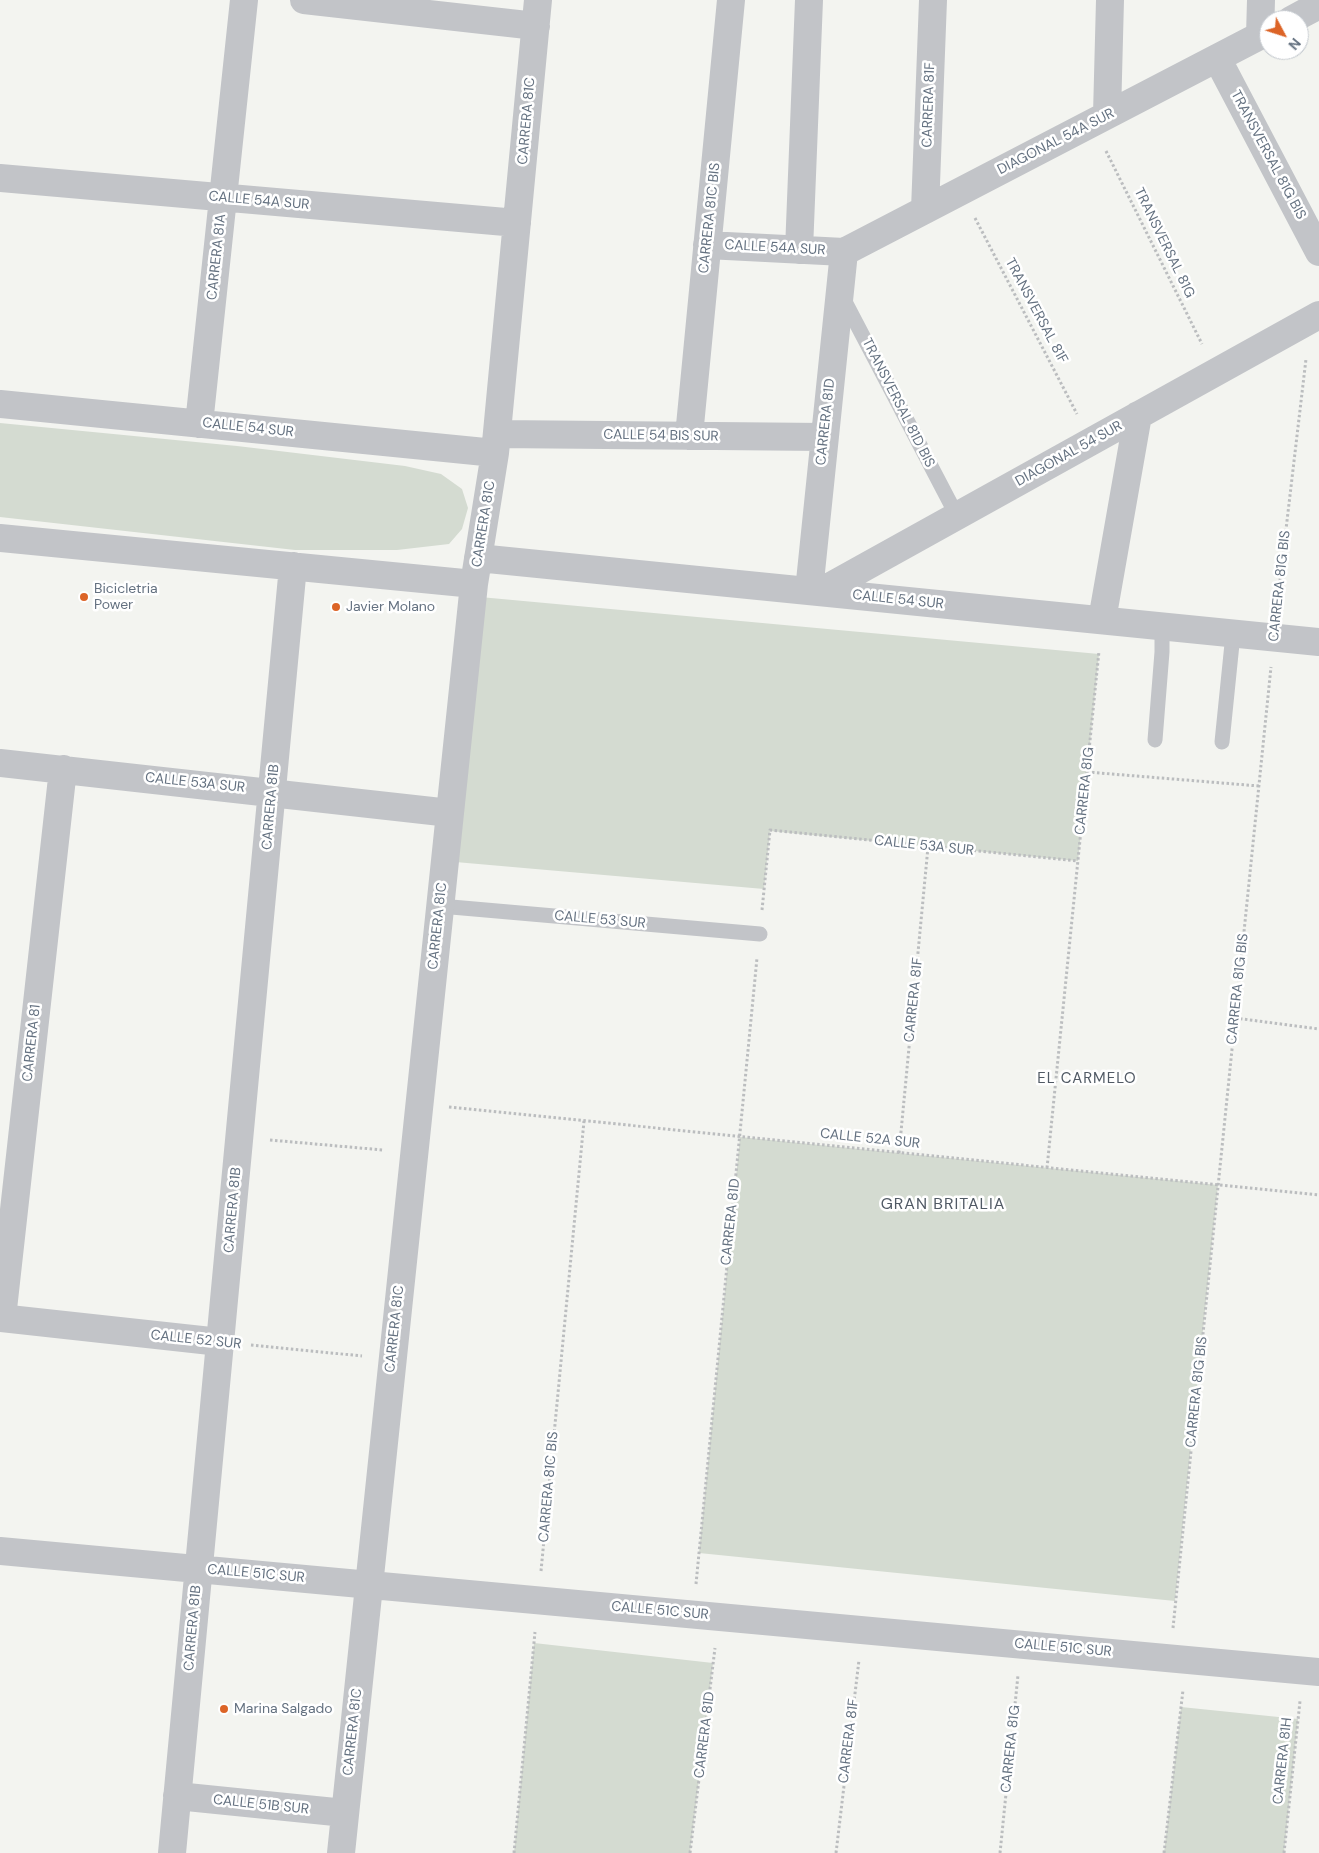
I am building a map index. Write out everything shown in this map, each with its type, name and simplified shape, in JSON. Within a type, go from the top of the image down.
[{"type":"street","name":"CARRERA 81A","points":[[199,424],[244,0]]},
{"type":"street","points":[[304,0],[537,13]]},
{"type":"street","name":"CARRERA 81C BIS","points":[[689,436],[732,0]]},
{"type":"street","points":[[799,250],[809,0]]},
{"type":"street","name":"CARRERA 81F","points":[[925,210],[933,0]]},
{"type":"street","points":[[1099,119],[1110,0]]},
{"type":"street","name":"CARRERA 81C","points":[[340,1853],[474,584],[496,443],[537,13]]},
{"type":"street","name":"DIAGONAL 54A SUR","points":[[844,252],[1259,37]]},
{"type":"street","name":"TRANSVERSAL 81G BIS","points":[[1217,58],[1319,252]]},
{"type":"street","name":"CALLE 54A SUR","points":[[0,178],[517,223]]},
{"type":"street","name":"CALLE 54A SUR","points":[[707,245],[844,252]]},
{"type":"street","name":"CARRERA 81D","points":[[814,592],[824,437],[844,252]]},
{"type":"street","name":"DIAGONAL 54 SUR","points":[[814,592],[957,516],[1315,318]]},
{"type":"street","name":"CALLE 54 SUR","points":[[0,404],[199,424],[496,443]]},
{"type":"street","points":[[1102,620],[1138,416]]},
{"type":"street","name":"CALLE 54 BIS SUR","points":[[496,443],[689,436],[824,437]]},
{"type":"street","points":[[0,538],[474,584]]},
{"type":"street","name":"CALLE 54 SUR","points":[[478,558],[1319,642]]},
{"type":"street","name":"CARRERA 81B","points":[[172,1853],[293,566]]},
{"type":"street","name":"CALLE 53A SUR","points":[[0,762],[450,813]]},
{"type":"street","name":"CARRERA 81","points":[[1,1318],[63,769]]},
{"type":"street","name":"CALLE 52 SUR","points":[[1,1318],[220,1342]]},
{"type":"street","name":"CALLE 51C SUR","points":[[0,1551],[1311,1672]]},
{"type":"street","name":"CALLE 51B SUR","points":[[177,1796],[345,1813]]},
{"type":"lane","name":"TRANSVERSAL 81D BIS","points":[[839,290],[957,516]]},
{"type":"lane","points":[[1155,740],[1162,652],[1162,626]]},
{"type":"lane","points":[[1222,742],[1233,634]]},
{"type":"lane","name":"CALLE 53 SUR","points":[[440,906],[760,934]]},
{"type":"path","name":"TRANSVERSAL 81G","points":[[1099,119],[1216,373]]},
{"type":"path","name":"TRANSVERSAL 81F","points":[[961,191],[1092,442]]},
{"type":"path","name":"CARRERA 81G BIS","points":[[1164,1853],[1178,1659],[1218,1185],[1274,638],[1315,318]]},
{"type":"path","name":"CARRERA 81G","points":[[1047,1168],[1102,620]]},
{"type":"path","points":[[1087,772],[1259,786]]},
{"type":"path","name":"CALLE 53A SUR","points":[[770,830],[928,847],[1078,860]]},
{"type":"path","name":"CARRERA 81D","points":[[690,1853],[740,1137],[770,830]]},
{"type":"path","name":"CARRERA 81F","points":[[899,1153],[928,847]]},
{"type":"path","points":[[1235,1018],[1319,1029]]},
{"type":"path","name":"CALLE 52A SUR","points":[[419,1104],[1319,1195]]},
{"type":"path","name":"CARRERA 81C BIS","points":[[514,1853],[584,1121]]},
{"type":"path","points":[[240,1137],[414,1153]]},
{"type":"path","name":"CALLE 52 SUR","points":[[220,1342],[392,1359]]},
{"type":"path","name":"CARRERA 81F","points":[[836,1853],[862,1630]]},
{"type":"path","name":"CARRERA 81G","points":[[1000,1853],[1021,1644]]},
{"type":"path","name":"CARRERA 81H","points":[[1284,1853],[1311,1672]]},
{"type":"shaded area","points":[[0,423],[237,446],[405,466],[441,474],[462,489],[468,508],[462,529],[449,544],[397,550],[295,550],[0,517]]},
{"type":"shaded area","points":[[480,597],[1099,654],[1078,861],[770,831],[764,889],[444,861]]},
{"type":"shaded area","points":[[740,1137],[1218,1185],[1175,1601],[699,1553]]},
{"type":"shaded area","points":[[534,1643],[713,1663],[690,1853],[514,1853]]},
{"type":"shaded area","points":[[1181,1707],[1298,1719],[1284,1853],[1164,1853]]},
{"type":"place","name":"Bicicletria Power","points":[[84,597]]},
{"type":"place","name":"Javier Molano","points":[[336,607]]},
{"type":"place","name":"Marina Salgado","points":[[224,1709]]},
{"type":"district","name":"EL CARMELO","points":[[1087,1079]]},
{"type":"district","name":"GRAN BRITALIA","points":[[943,1205]]}]
